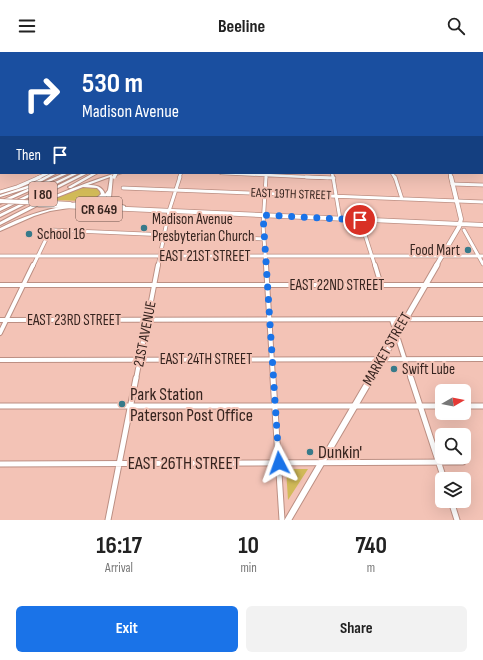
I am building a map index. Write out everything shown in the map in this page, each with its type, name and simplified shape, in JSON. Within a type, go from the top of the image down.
[{"type":"highway","points":[[0,196],[28,186],[53,174]]},
{"type":"highway","points":[[26,191],[59,174]]},
{"type":"highway","points":[[0,203],[65,174]]},
{"type":"highway","name":"I 80","points":[[0,210],[75,174]]},
{"type":"highway","name":"I 80","points":[[0,216],[84,174]]},
{"type":"highway","points":[[0,224],[17,213],[94,174]]},
{"type":"highway","points":[[57,194],[117,174]]},
{"type":"highway","points":[[113,175],[110,200],[114,204],[124,207]]},
{"type":"highway","points":[[0,230],[35,213],[49,209],[91,202],[99,198],[102,194],[102,190],[96,187],[77,187]]},
{"type":"highway","points":[[57,207],[98,205],[110,191]]},
{"type":"main road","points":[[450,174],[461,219],[460,224]]},
{"type":"main road","name":"CR 649","points":[[0,203],[44,203],[67,206],[483,225]]},
{"type":"main road","name":"CR 649","points":[[0,203],[57,207],[98,205],[152,210]]},
{"type":"main road","name":"MARKET STREET","points":[[288,520],[460,224]]},
{"type":"street","points":[[0,192],[17,187],[46,174]]},
{"type":"street","name":"21ST AVENUE","points":[[108,520],[164,234],[169,211],[181,174]]},
{"type":"street","points":[[282,520],[264,239],[263,215],[266,174],[334,178]]},
{"type":"street","points":[[332,174],[340,218]]},
{"type":"street","points":[[393,174],[396,179],[402,199]]},
{"type":"street","points":[[452,184],[483,185]]},
{"type":"street","name":"EAST 19TH STREET","points":[[123,188],[483,202]]},
{"type":"street","points":[[360,220],[381,285]]},
{"type":"street","points":[[0,333],[50,231],[52,230],[264,239]]},
{"type":"street","points":[[464,230],[483,264]]},
{"type":"street","name":"EAST 21ST STREET","points":[[0,256],[483,256]]},
{"type":"street","name":"EAST 22ND STREET","points":[[0,285],[483,285]]},
{"type":"street","name":"EAST 23RD STREET","points":[[0,320],[483,319]]},
{"type":"street","points":[[392,320],[435,454]]},
{"type":"street","name":"EAST 24TH STREET","points":[[0,360],[483,359]]},
{"type":"street","points":[[0,406],[435,406]]},
{"type":"street","points":[[471,406],[483,406]]},
{"type":"street","name":"EAST 26TH STREET","points":[[0,464],[435,463]]},
{"type":"street","points":[[453,508],[457,520]]},
{"type":"shaded area","points":[[77,188],[97,188],[102,193],[98,198],[87,201],[49,200]]},
{"type":"shaded area","points":[[286,469],[308,469],[288,500]]},
{"type":"place","name":"Madison Avenue Presbyterian Church","points":[[144,228]]},
{"type":"place","name":"School 16","points":[[29,234]]},
{"type":"place","name":"Food Mart","points":[[468,250]]},
{"type":"place","name":"Swift Lube","points":[[394,369]]},
{"type":"place","name":"Park Station Paterson Post Office","points":[[122,404]]},
{"type":"place","name":"Dunkin'","points":[[310,452]]},
{"type":"route","points":[[279,463],[263,215],[360,220]]}]
